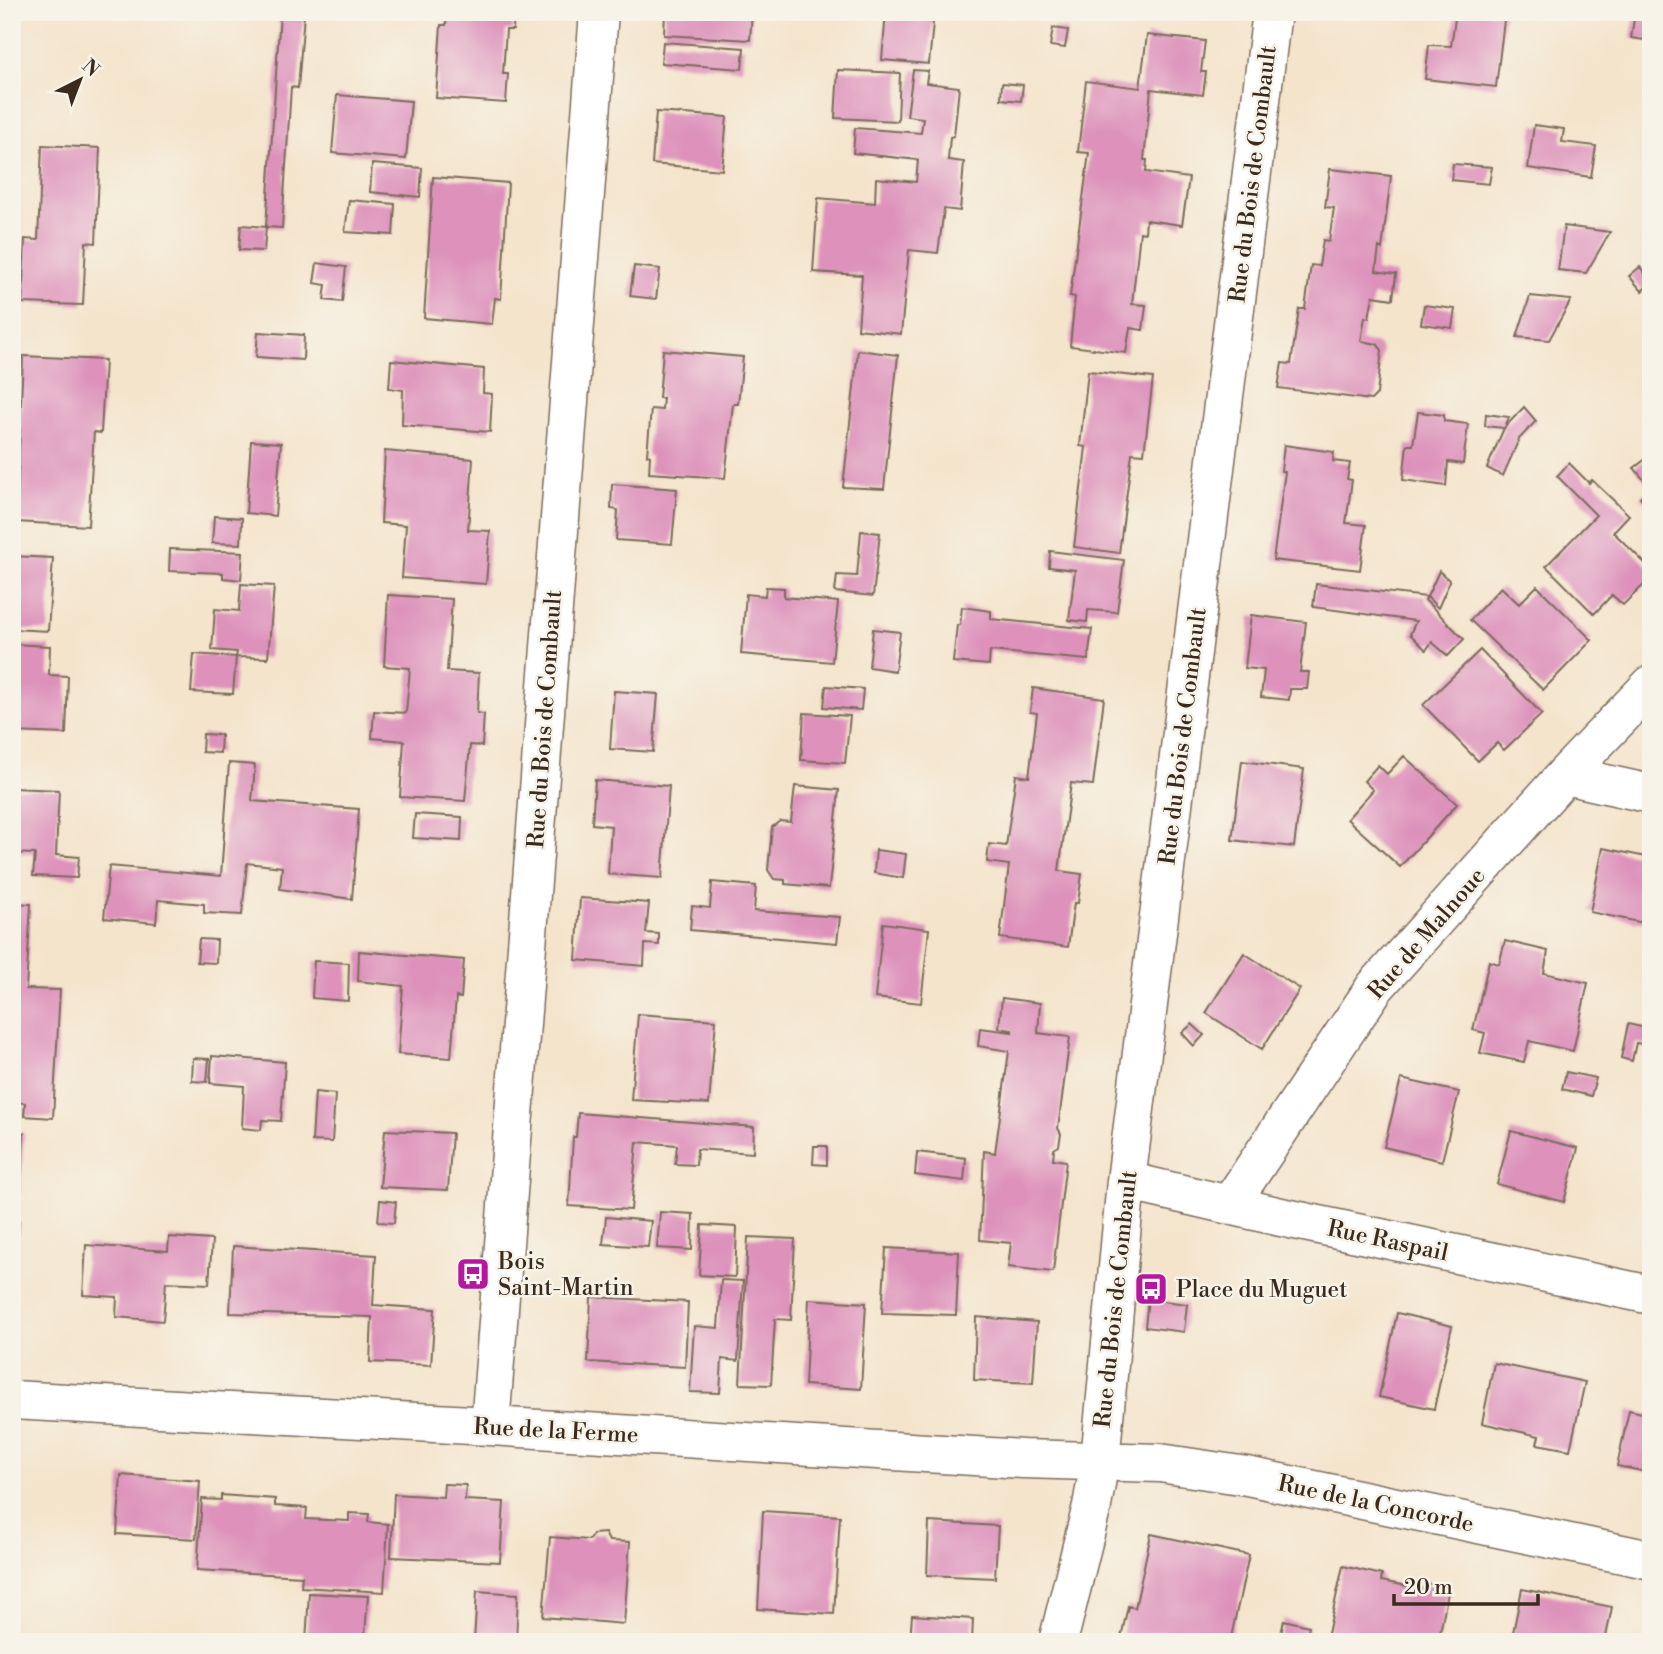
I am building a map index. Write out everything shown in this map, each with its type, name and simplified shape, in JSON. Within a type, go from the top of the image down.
[{"type":"street","name":"Rue du Bois de Combault","points":[[490,1426],[599,12]]},
{"type":"street","name":"Rue du Bois de Combault","points":[[1100,1461],[1126,1181],[1272,12]]},
{"type":"street","name":"Rue de Malnoue","points":[[1230,1204],[1375,987],[1565,775],[1651,685]]},
{"type":"street","points":[[1565,775],[1651,794]]},
{"type":"street","name":"Rue Raspail","points":[[1126,1181],[1281,1217],[1651,1295]]},
{"type":"street","name":"Rue de la Ferme","points":[[12,1400],[1023,1459],[1100,1461]]},
{"type":"street","points":[[1058,1642],[1092,1506],[1100,1461]]},
{"type":"street","name":"Rue de la Concorde","points":[[1100,1461],[1160,1463],[1247,1476],[1651,1560]]},
{"type":"building","points":[[447,12],[514,12],[513,30],[506,30],[503,74],[508,74],[506,103],[436,98],[441,25],[446,25]]},
{"type":"building","points":[[665,12],[752,12],[750,40],[664,35]]},
{"type":"building","points":[[886,12],[934,12],[929,64],[882,60]]},
{"type":"building","points":[[1456,12],[1505,12],[1496,87],[1425,79],[1429,45],[1451,46]]},
{"type":"building","points":[[280,13],[304,15],[298,88],[291,87],[282,228],[266,227]]},
{"type":"building","points":[[1635,13],[1651,15],[1651,41],[1631,38]]},
{"type":"building","points":[[1053,28],[1068,30],[1065,48],[1050,46]]},
{"type":"building","points":[[1147,35],[1205,41],[1201,72],[1206,72],[1203,95],[1151,89],[1144,160],[1147,160],[1146,172],[1189,178],[1182,225],[1146,220],[1145,233],[1140,232],[1132,304],[1146,305],[1143,330],[1130,328],[1126,353],[1070,346],[1075,297],[1070,296],[1089,153],[1078,152],[1086,81],[1140,88]]},
{"type":"building","points":[[663,42],[744,48],[742,69],[661,63]]},
{"type":"building","points":[[838,70],[900,73],[898,121],[835,118]]},
{"type":"building","points":[[913,70],[928,71],[926,83],[959,87],[954,136],[950,137],[948,160],[964,162],[960,211],[944,209],[938,253],[909,250],[901,334],[858,329],[862,275],[813,272],[818,198],[875,203],[876,178],[916,182],[918,160],[853,153],[855,128],[921,133],[923,118],[907,116]]},
{"type":"building","points":[[1002,83],[1023,85],[1021,101],[1001,99]]},
{"type":"building","points":[[337,95],[411,101],[406,159],[332,153]]},
{"type":"building","points":[[656,112],[727,117],[722,170],[652,164]]},
{"type":"building","points":[[1534,125],[1564,129],[1562,142],[1596,146],[1591,177],[1528,168]]},
{"type":"building","points":[[42,145],[100,148],[96,243],[86,242],[83,305],[22,303],[25,239],[38,240]]},
{"type":"building","points":[[372,164],[422,168],[420,197],[370,192]]},
{"type":"building","points":[[1453,164],[1492,167],[1489,184],[1451,180]]},
{"type":"building","points":[[1330,169],[1391,176],[1382,249],[1379,247],[1376,271],[1396,274],[1393,299],[1373,296],[1369,318],[1365,317],[1361,341],[1377,344],[1382,350],[1377,394],[1371,400],[1278,388],[1282,363],[1291,364],[1299,309],[1305,309],[1311,265],[1319,266],[1323,240],[1329,241],[1334,208],[1325,207]]},
{"type":"building","points":[[433,177],[508,183],[501,299],[495,298],[492,324],[424,318]]},
{"type":"building","points":[[349,200],[395,204],[393,235],[345,232]]},
{"type":"building","points":[[241,225],[266,227],[264,251],[239,250]]},
{"type":"building","points":[[1564,226],[1610,232],[1586,273],[1558,270]]},
{"type":"building","points":[[317,263],[346,267],[342,302],[324,300],[326,285],[314,283]]},
{"type":"building","points":[[634,266],[660,269],[656,299],[630,296]]},
{"type":"building","points":[[1640,267],[1651,280],[1642,291],[1629,276]]},
{"type":"building","points":[[1530,296],[1571,300],[1549,340],[1517,337]]},
{"type":"building","points":[[1424,305],[1455,309],[1452,328],[1421,324]]},
{"type":"building","points":[[258,332],[304,335],[303,360],[256,357]]},
{"type":"building","points":[[663,350],[743,357],[738,404],[733,404],[725,478],[649,473],[650,456],[647,455],[651,409],[662,410],[663,398],[659,398]]},
{"type":"building","points":[[858,350],[898,355],[884,489],[843,487]]},
{"type":"building","points":[[23,356],[105,360],[101,433],[94,432],[88,526],[16,522]]},
{"type":"building","points":[[391,360],[484,369],[483,393],[492,394],[490,432],[402,425],[403,390],[389,388]]},
{"type":"building","points":[[1088,371],[1153,378],[1144,454],[1132,453],[1119,553],[1074,547],[1086,447],[1080,446]]},
{"type":"building","points":[[1524,407],[1536,421],[1519,439],[1503,476],[1487,468],[1504,428],[1485,426],[1486,414],[1509,417],[1505,427]]},
{"type":"building","points":[[1418,412],[1444,415],[1444,421],[1468,424],[1463,464],[1448,462],[1446,486],[1403,480],[1407,445],[1413,445]]},
{"type":"building","points":[[251,441],[281,443],[275,516],[246,513]]},
{"type":"building","points":[[1284,445],[1334,452],[1333,461],[1350,463],[1347,479],[1352,480],[1346,523],[1366,525],[1360,570],[1273,560],[1285,472],[1281,471]]},
{"type":"building","points":[[385,451],[473,459],[468,530],[490,531],[486,584],[402,578],[406,525],[381,523]]},
{"type":"building","points":[[1651,455],[1651,488],[1634,468]]},
{"type":"building","points":[[1569,463],[1589,483],[1592,480],[1629,515],[1613,532],[1651,569],[1651,578],[1623,605],[1612,595],[1594,614],[1546,566],[1596,515],[1557,476]]},
{"type":"building","points":[[612,484],[677,489],[672,544],[616,540],[618,510],[611,509]]},
{"type":"building","points":[[1651,488],[1651,509],[1640,497]]},
{"type":"building","points":[[214,516],[242,518],[241,544],[212,543]]},
{"type":"building","points":[[861,531],[880,533],[873,596],[835,592],[837,575],[857,576]]},
{"type":"building","points":[[170,549],[243,552],[241,580],[223,578],[223,573],[169,571]]},
{"type":"building","points":[[1050,551],[1124,560],[1117,612],[1088,610],[1087,622],[1069,620],[1075,570],[1049,567]]},
{"type":"building","points":[[12,556],[53,558],[48,631],[12,629]]},
{"type":"building","points":[[1439,571],[1450,581],[1438,608],[1427,597]]},
{"type":"building","points":[[241,584],[274,586],[268,658],[236,657],[237,652],[212,650],[215,609],[239,611]]},
{"type":"building","points":[[1316,584],[1427,597],[1425,600],[1464,639],[1448,656],[1432,642],[1426,650],[1410,634],[1416,621],[1313,607]]},
{"type":"building","points":[[1537,586],[1592,640],[1543,690],[1470,620],[1501,587],[1519,604]]},
{"type":"building","points":[[766,587],[784,588],[784,597],[838,602],[832,662],[741,654],[746,594],[765,596]]},
{"type":"building","points":[[388,595],[452,599],[447,671],[479,673],[477,713],[484,714],[482,746],[470,745],[465,801],[400,797],[404,741],[372,738],[374,711],[406,713],[410,668],[384,666]]},
{"type":"building","points":[[962,607],[991,611],[991,619],[1092,629],[1088,660],[990,651],[989,665],[953,662]]},
{"type":"building","points":[[1251,615],[1306,622],[1300,672],[1309,672],[1307,689],[1290,689],[1289,700],[1261,697],[1264,670],[1245,668]]},
{"type":"building","points":[[873,629],[900,632],[895,671],[869,667]]},
{"type":"building","points":[[12,644],[50,646],[49,675],[68,676],[66,734],[12,732]]},
{"type":"building","points":[[1480,650],[1542,714],[1504,750],[1497,743],[1478,761],[1423,705]]},
{"type":"building","points":[[194,654],[236,657],[233,694],[191,692]]},
{"type":"building","points":[[826,686],[863,689],[861,710],[824,707]]},
{"type":"building","points":[[1033,688],[1104,698],[1093,785],[1071,783],[1059,871],[1082,874],[1078,903],[1074,903],[1068,947],[1000,938],[1009,865],[987,862],[989,844],[1006,846],[1016,775],[1029,777],[1037,713],[1030,712]]},
{"type":"building","points":[[614,691],[658,694],[653,752],[610,749]]},
{"type":"building","points":[[804,713],[850,716],[845,763],[801,760]]},
{"type":"building","points":[[203,734],[221,735],[220,753],[202,752]]},
{"type":"building","points":[[1404,756],[1457,804],[1400,867],[1347,819],[1373,790],[1364,781],[1378,765],[1387,774]]},
{"type":"building","points":[[1242,761],[1304,769],[1294,847],[1232,840]]},
{"type":"building","points":[[229,763],[255,765],[252,801],[359,809],[352,899],[280,889],[282,867],[247,863],[242,915],[204,913],[204,904],[158,900],[156,923],[104,918],[109,866],[221,876]]},
{"type":"building","points":[[595,780],[669,786],[662,878],[608,874],[611,826],[592,824]]},
{"type":"building","points":[[795,786],[839,790],[829,888],[785,884],[785,880],[774,879],[768,870],[772,827],[780,821],[791,822]]},
{"type":"building","points":[[12,788],[59,790],[56,855],[79,857],[77,878],[33,876],[35,854],[12,853]]},
{"type":"building","points":[[415,814],[462,817],[461,841],[413,838]]},
{"type":"building","points":[[1603,848],[1651,858],[1651,887],[1644,923],[1590,912]]},
{"type":"building","points":[[876,850],[906,854],[903,878],[874,873]]},
{"type":"building","points":[[712,882],[756,886],[754,911],[840,917],[837,943],[690,930],[692,906],[710,908]]},
{"type":"building","points":[[580,898],[649,903],[646,933],[659,934],[659,945],[645,944],[644,966],[576,960]]},
{"type":"building","points":[[12,903],[31,904],[26,989],[60,990],[53,1118],[24,1116],[25,1103],[12,1102]]},
{"type":"building","points":[[883,923],[929,929],[921,1003],[875,998]]},
{"type":"building","points":[[199,939],[217,940],[216,963],[197,962]]},
{"type":"building","points":[[1505,941],[1548,951],[1544,973],[1588,983],[1573,1051],[1529,1041],[1524,1062],[1480,1053],[1485,1033],[1473,1030],[1489,961],[1499,964]]},
{"type":"building","points":[[359,951],[464,960],[461,998],[456,997],[451,1058],[398,1054],[403,986],[358,981]]},
{"type":"building","points":[[1244,953],[1300,989],[1262,1049],[1206,1013]]},
{"type":"building","points":[[314,961],[349,963],[348,1001],[312,998]]},
{"type":"building","points":[[1002,998],[1040,1003],[1038,1033],[1070,1037],[1058,1128],[1061,1134],[1053,1159],[1066,1161],[1053,1272],[1008,1267],[1011,1243],[980,1240],[984,1151],[995,1153],[1009,1051],[978,1046],[980,1028],[1012,1032],[999,1028]]},
{"type":"building","points":[[638,1014],[716,1020],[709,1104],[631,1100]]},
{"type":"building","points":[[1192,1024],[1204,1035],[1194,1046],[1182,1033]]},
{"type":"building","points":[[1628,1024],[1650,1029],[1647,1045],[1636,1043],[1632,1061],[1621,1058]]},
{"type":"building","points":[[212,1056],[285,1062],[281,1121],[262,1120],[261,1130],[242,1128],[244,1086],[210,1083]]},
{"type":"building","points":[[193,1058],[209,1059],[207,1082],[192,1081]]},
{"type":"building","points":[[1566,1072],[1596,1078],[1591,1096],[1562,1089]]},
{"type":"building","points":[[1401,1079],[1459,1092],[1442,1161],[1384,1147]]},
{"type":"building","points":[[315,1092],[335,1094],[332,1142],[312,1141]]},
{"type":"building","points":[[578,1113],[754,1127],[753,1153],[697,1149],[696,1165],[675,1164],[677,1145],[637,1142],[631,1210],[569,1206],[573,1137],[576,1137]]},
{"type":"building","points":[[385,1130],[452,1133],[448,1190],[380,1187]]},
{"type":"building","points":[[1511,1131],[1578,1148],[1564,1202],[1497,1184]]},
{"type":"building","points":[[12,1132],[24,1133],[20,1196],[12,1196]]},
{"type":"building","points":[[814,1146],[827,1146],[827,1165],[813,1164]]},
{"type":"building","points":[[917,1152],[966,1158],[964,1181],[915,1175]]},
{"type":"building","points":[[380,1200],[396,1202],[394,1223],[378,1222]]},
{"type":"building","points":[[660,1212],[693,1214],[692,1250],[657,1248]]},
{"type":"building","points":[[606,1217],[651,1221],[648,1247],[603,1244]]},
{"type":"building","points":[[12,1221],[19,1221],[17,1250],[12,1250]]},
{"type":"building","points":[[702,1225],[737,1227],[735,1277],[699,1275]]},
{"type":"building","points":[[169,1237],[212,1240],[209,1284],[166,1282],[163,1321],[116,1317],[117,1297],[83,1295],[86,1245],[168,1251]]},
{"type":"building","points":[[748,1237],[795,1239],[791,1320],[775,1319],[771,1385],[740,1384]]},
{"type":"building","points":[[233,1246],[376,1255],[373,1305],[435,1309],[431,1365],[370,1362],[372,1317],[230,1313]]},
{"type":"building","points":[[886,1248],[959,1252],[956,1315],[882,1313]]},
{"type":"building","points":[[721,1280],[743,1281],[738,1361],[722,1359],[720,1393],[690,1392],[694,1326],[718,1328]]},
{"type":"building","points":[[591,1297],[688,1302],[685,1367],[588,1362]]},
{"type":"building","points":[[809,1299],[866,1303],[861,1389],[805,1385]]},
{"type":"building","points":[[1148,1299],[1187,1304],[1184,1332],[1145,1327]]},
{"type":"building","points":[[1397,1313],[1452,1326],[1434,1409],[1379,1397]]},
{"type":"building","points":[[976,1317],[1037,1322],[1033,1383],[974,1380]]},
{"type":"building","points":[[1494,1363],[1585,1382],[1570,1450],[1537,1444],[1539,1436],[1482,1423]]},
{"type":"building","points":[[1629,1410],[1651,1415],[1651,1473],[1617,1466]]},
{"type":"building","points":[[121,1475],[200,1481],[196,1539],[117,1534]]},
{"type":"building","points":[[444,1484],[466,1485],[465,1500],[504,1502],[500,1562],[391,1557],[394,1494],[443,1497]]},
{"type":"building","points":[[221,1495],[275,1499],[275,1506],[307,1508],[306,1519],[349,1521],[349,1513],[369,1514],[368,1522],[388,1524],[384,1592],[301,1587],[302,1576],[197,1570],[202,1499],[221,1500]]},
{"type":"building","points":[[763,1511],[840,1516],[834,1614],[758,1609]]},
{"type":"building","points":[[929,1522],[998,1526],[995,1578],[927,1575]]},
{"type":"building","points":[[605,1533],[609,1541],[630,1542],[624,1624],[543,1617],[550,1537],[589,1540],[593,1534]]},
{"type":"building","points":[[1151,1534],[1249,1555],[1230,1642],[1120,1642],[1128,1606],[1135,1608]]},
{"type":"building","points":[[1343,1566],[1382,1575],[1381,1581],[1423,1589],[1425,1583],[1449,1588],[1438,1642],[1344,1642],[1327,1638]]},
{"type":"building","points":[[1522,1589],[1612,1607],[1605,1642],[1511,1642]]},
{"type":"building","points":[[477,1591],[518,1594],[516,1642],[474,1642]]},
{"type":"building","points":[[309,1593],[368,1596],[365,1634],[371,1634],[370,1642],[306,1642]]},
{"type":"building","points":[[912,1615],[973,1619],[972,1642],[910,1642]]},
{"type":"building","points":[[1284,1620],[1309,1626],[1306,1642],[1280,1638]]},
{"type":"place","name":"Bois Saint-Martin","points":[[473,1274]]},
{"type":"place","name":"Place du Muguet","points":[[1151,1289]]}]
